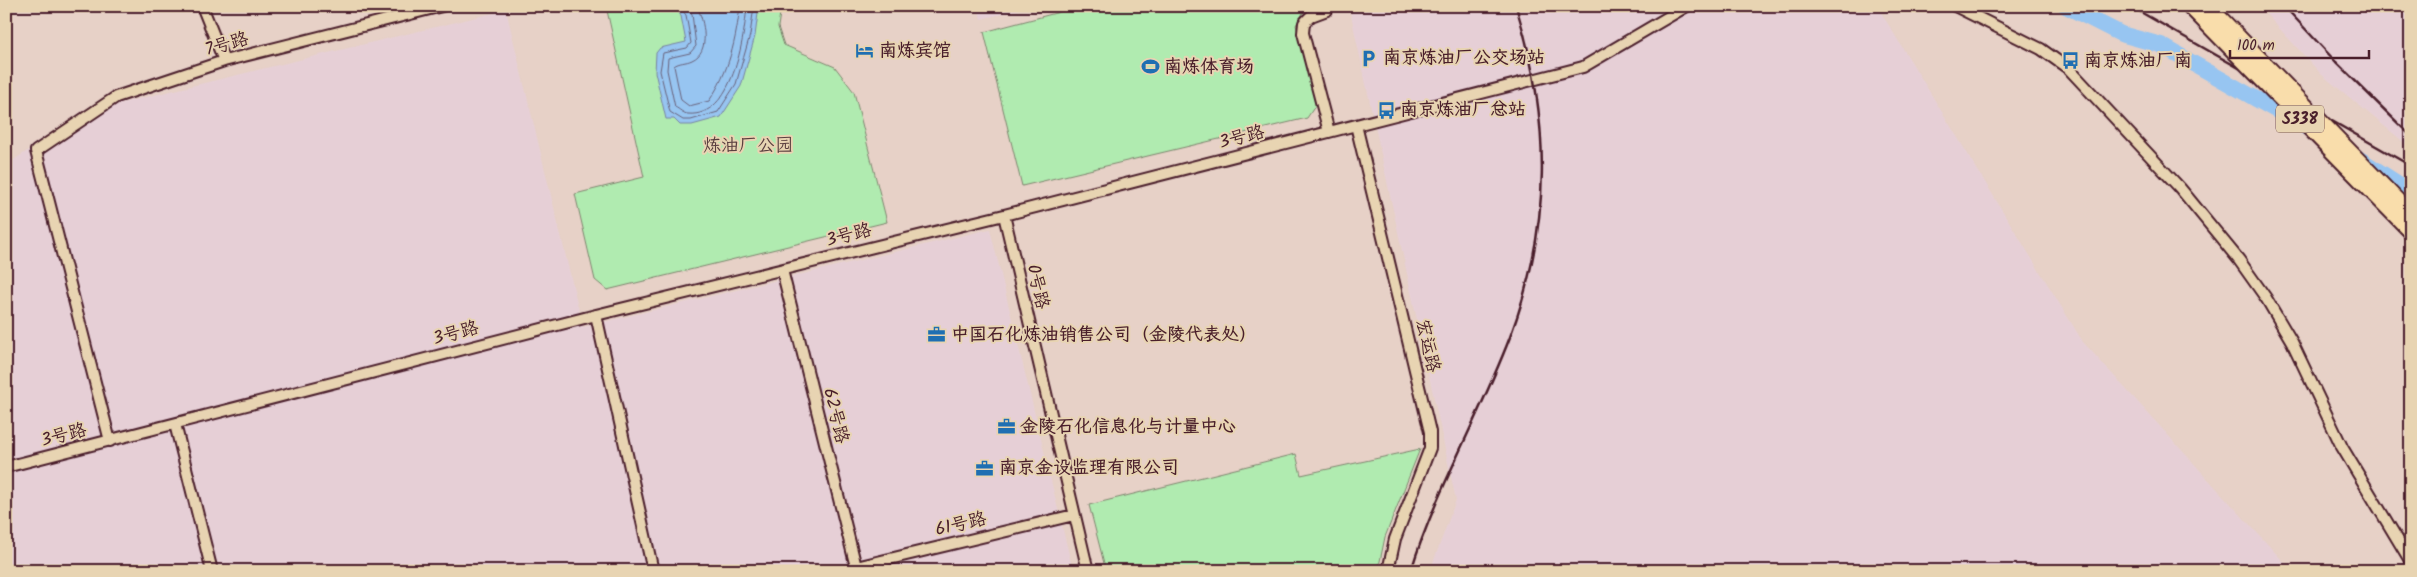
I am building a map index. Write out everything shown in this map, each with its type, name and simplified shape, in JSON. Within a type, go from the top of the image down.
[{"type":"main road","name":"S338","points":[[2190,6],[2411,231]]},
{"type":"main road","name":"S338","points":[[2208,6],[2411,215]]},
{"type":"street","points":[[202,6],[224,61]]},
{"type":"street","name":"7号路","points":[[110,441],[36,151],[116,97],[224,61],[442,6]]},
{"type":"street","points":[[1328,6],[1327,10],[1311,16],[1304,23],[1302,33],[1330,132]]},
{"type":"street","name":"3号路","points":[[6,467],[596,315],[1004,215],[1583,68],[1687,6]]},
{"type":"street","points":[[1955,6],[2041,48],[2069,69],[2180,188],[2239,260],[2266,298],[2292,342],[2342,447],[2411,562]]},
{"type":"street","name":"宏运路","points":[[1356,125],[1430,432],[1430,448],[1395,538],[1388,571]]},
{"type":"street","name":"0号路","points":[[1004,215],[1088,571]]},
{"type":"street","name":"62号路","points":[[782,270],[857,569]]},
{"type":"street","points":[[596,315],[653,571]]},
{"type":"street","points":[[175,424],[212,571]]},
{"type":"street","name":"61号路","points":[[857,569],[1074,514]]},
{"type":"shaded area","points":[[978,6],[1035,6],[981,19]]},
{"type":"shaded area","points":[[1349,6],[1877,6],[2083,342],[2292,571],[1430,571],[1456,500]]},
{"type":"shaded area","points":[[2259,6],[2411,6],[2411,148],[2321,74]]},
{"type":"shaded area","points":[[506,10],[583,327],[990,229],[1073,571],[6,571],[6,165],[88,111]]},
{"type":"green space","name":"炼油厂公园","points":[[606,6],[781,6],[778,27],[784,45],[835,67],[854,92],[887,222],[607,290],[595,280],[575,194],[644,177]]},
{"type":"green space","name":"南炼体育场","points":[[1082,6],[1307,6],[1296,25],[1317,103],[1307,118],[1022,186],[984,32]]},
{"type":"green space","points":[[1420,449],[1385,537],[1378,571],[1106,571],[1089,505],[1296,454],[1301,475]]},
{"type":"water","points":[[675,6],[759,6],[755,36],[741,86],[721,117],[692,125],[680,125],[674,119],[666,119],[655,72],[656,53],[660,48],[686,42],[681,16]]},
{"type":"waterway","points":[[2066,6],[2121,34],[2161,45],[2309,129]]},
{"type":"waterway","points":[[2358,158],[2411,192]]},
{"type":"railway","points":[[1411,571],[1445,482],[1510,337],[1524,295],[1534,254],[1540,213],[1541,131],[1528,48],[1516,6]]},
{"type":"railway","points":[[2130,6],[2411,166]]},
{"type":"railway","points":[[2284,6],[2336,62],[2411,136]]},
{"type":"place","name":"南炼宾馆","points":[[865,51]]},
{"type":"place","name":"南京炼油厂公交场站","points":[[1369,58]]},
{"type":"place","name":"南京炼油厂南","points":[[2070,61]]},
{"type":"place","name":"南炼体育场","points":[[1150,67]]},
{"type":"place","name":"南京炼油厂总站","points":[[1386,110]]},
{"type":"place","name":"中国石化炼油销售公司（金陵代表处）","points":[[937,335]]},
{"type":"place","name":"金陵石化信息化与计量中心","points":[[1006,427]]},
{"type":"place","name":"南京金设监理有限公司","points":[[985,468]]}]
